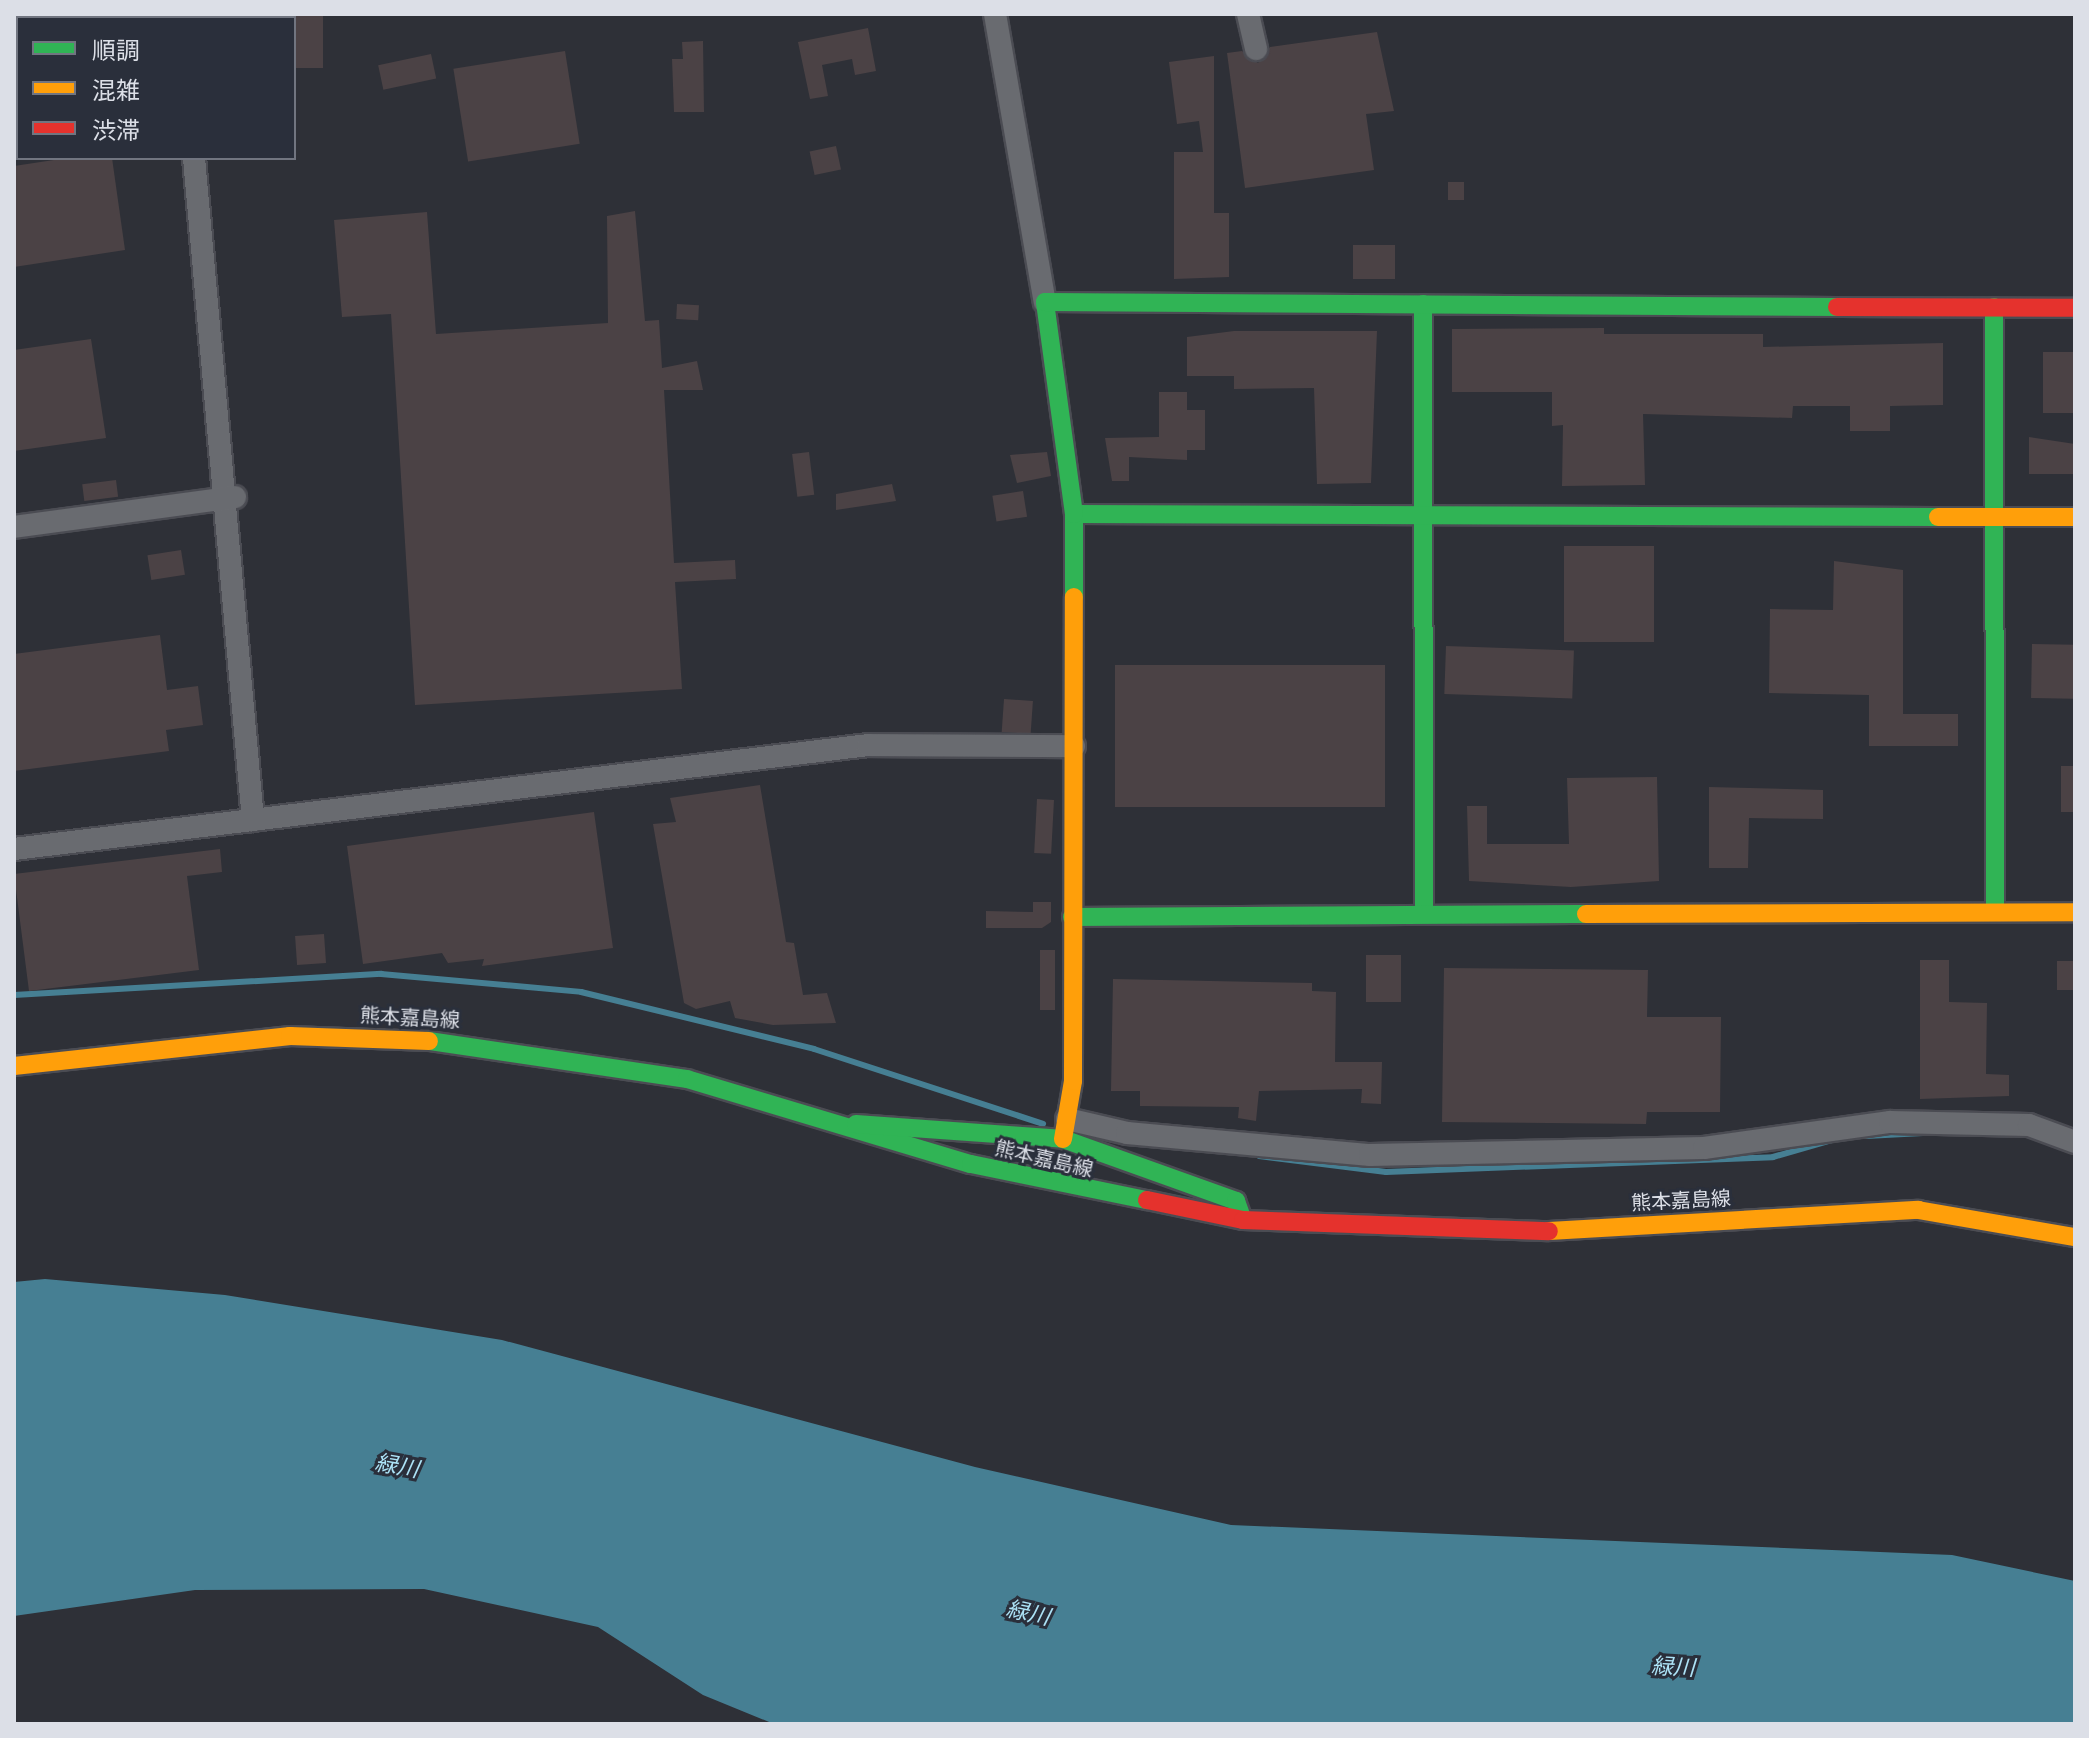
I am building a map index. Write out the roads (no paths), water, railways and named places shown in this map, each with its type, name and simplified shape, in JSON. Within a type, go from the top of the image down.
[{"type":"street","points":[[995,14],[1045,302],[1074,514],[1072,917],[1065,1129]]},
{"type":"street","points":[[1248,14],[1256,49]]},
{"type":"street","points":[[194,160],[223,499]]},
{"type":"street","points":[[1045,302],[2075,308]]},
{"type":"street","points":[[1423,304],[1424,910]]},
{"type":"street","points":[[1994,307],[1995,912]]},
{"type":"street","points":[[14,527],[238,497],[253,820]]},
{"type":"street","points":[[1074,514],[1422,519],[2075,517]]},
{"type":"street","points":[[14,849],[868,745],[1074,746]]},
{"type":"street","points":[[1072,917],[1424,910],[2075,912]]},
{"type":"street","name":"熊本嘉島線","points":[[14,1066],[290,1036],[396,1038],[608,1063],[1036,1180],[1243,1220],[1489,1234],[1918,1210],[2075,1237]]},
{"type":"street","points":[[834,1123],[1065,1129],[1370,1155],[1704,1148],[1890,1122],[2029,1125],[2075,1142]]},
{"type":"street","points":[[1065,1129],[1236,1201],[1243,1220]]},
{"type":"water","name":"緑川","points":[[45,1279],[225,1295],[502,1340],[975,1467],[1231,1525],[1952,1555],[2075,1581],[2075,1724],[774,1724],[703,1695],[598,1627],[424,1589],[195,1590],[14,1616],[14,1282]]},
{"type":"waterway","points":[[14,995],[381,974],[581,992],[814,1049],[1043,1124]]},
{"type":"waterway","points":[[1866,1136],[1923,1133]]},
{"type":"waterway","points":[[1259,1156],[1386,1172],[1773,1157],[1832,1140]]}]
